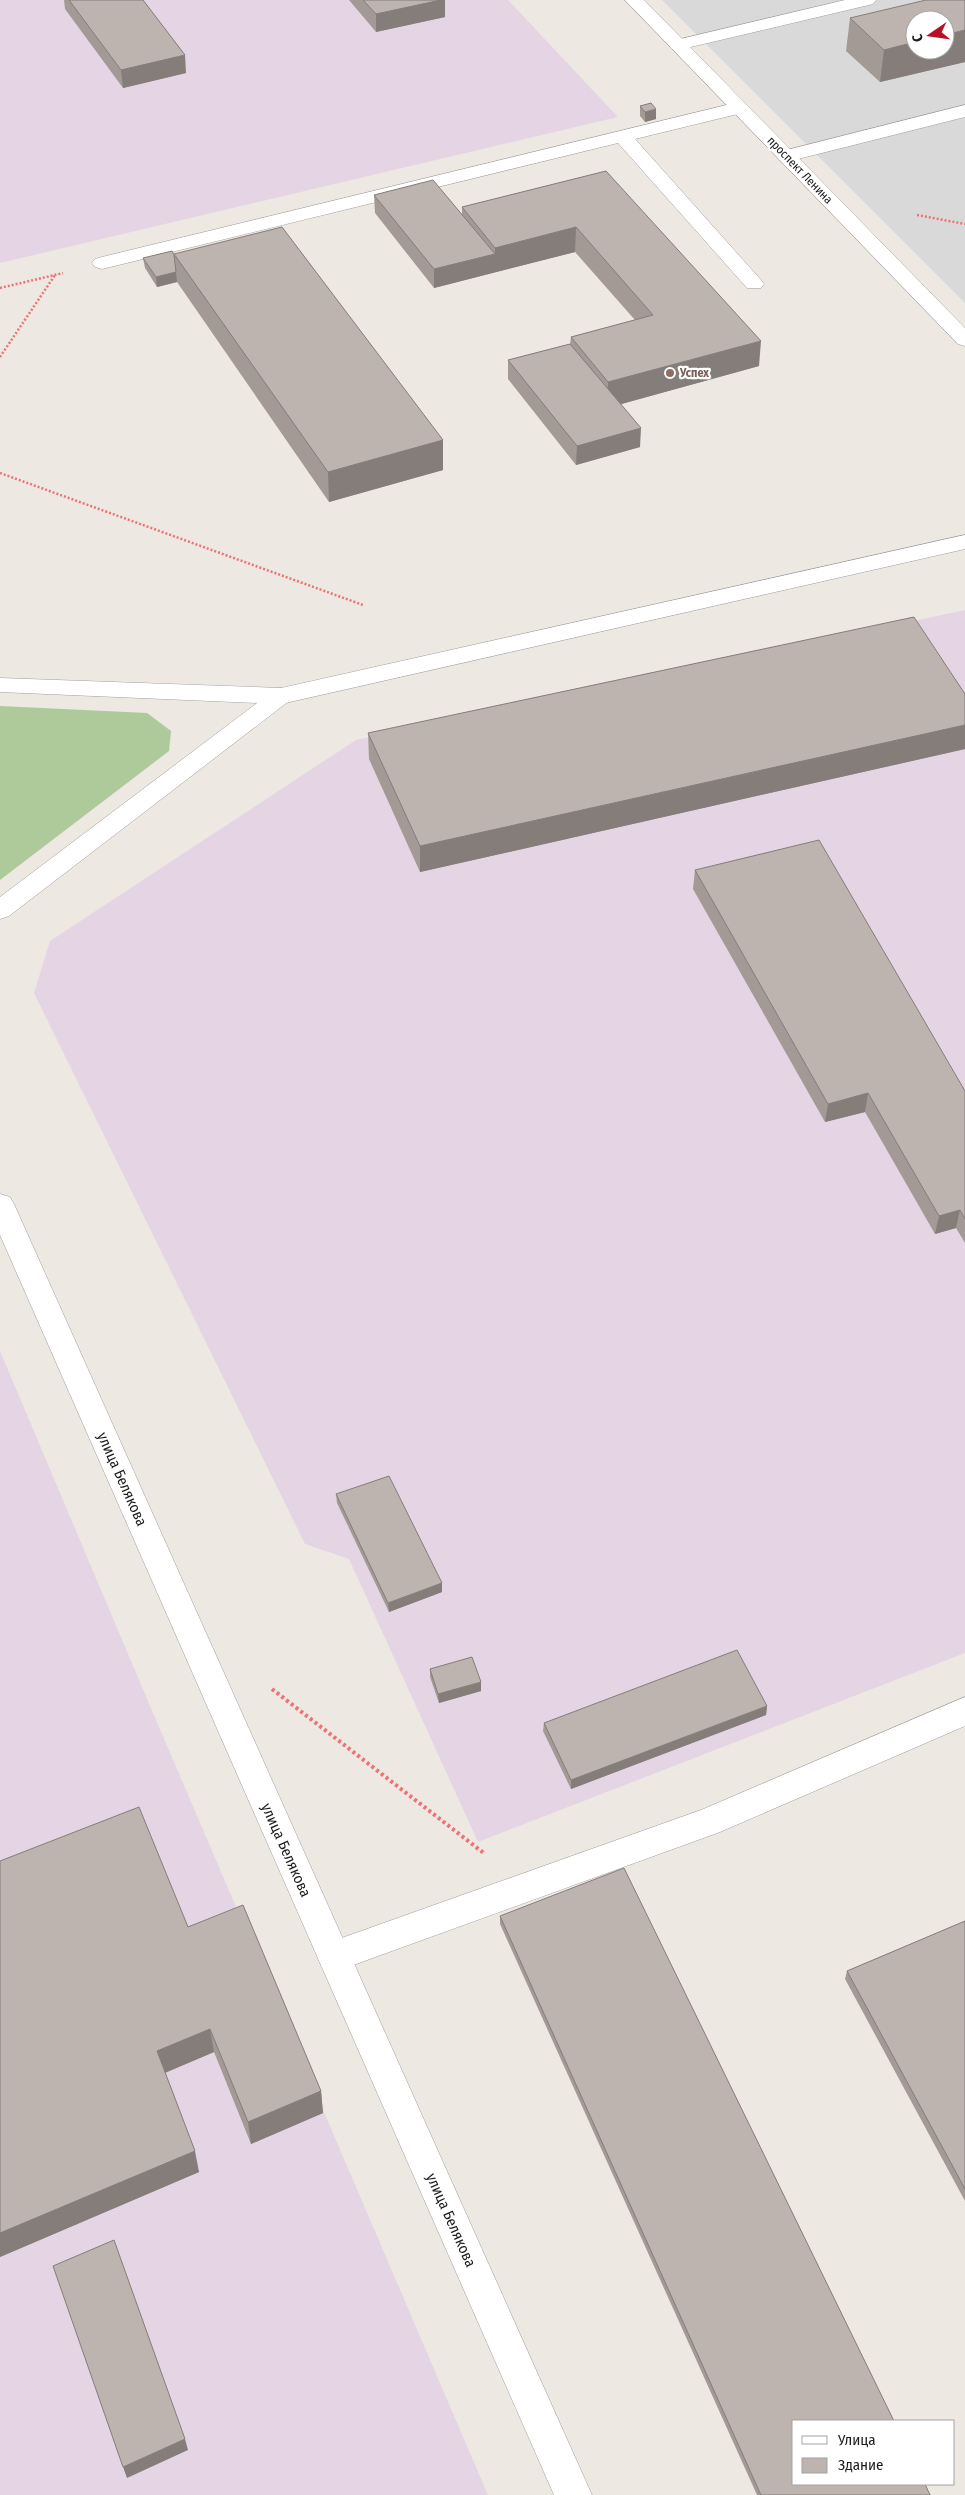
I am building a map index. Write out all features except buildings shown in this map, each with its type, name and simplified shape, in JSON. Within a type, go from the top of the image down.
[{"type":"street","name":"проспект Ленина","points":[[634,0],[965,340]]},
{"type":"street","points":[[678,45],[867,0]]},
{"type":"street","points":[[102,263],[739,108]]},
{"type":"street","points":[[786,156],[965,111]]},
{"type":"street","points":[[622,136],[754,284]]},
{"type":"street","points":[[0,685],[281,696],[965,542]]},
{"type":"street","points":[[0,910],[281,696]]},
{"type":"street","name":"улица Белякова","points":[[0,1204],[573,2495]]},
{"type":"street","points":[[334,1956],[709,1822],[965,1712]]},
{"type":"path","points":[[917,215],[965,224]]},
{"type":"path","points":[[0,288],[56,274],[0,357]]},
{"type":"path","points":[[0,473],[363,606]]},
{"type":"path","points":[[272,1689],[527,1887]]},
{"type":"shaded area","points":[[0,0],[508,0],[618,117],[0,263]]},
{"type":"shaded area","points":[[662,0],[965,0],[965,303]]},
{"type":"shaded area","points":[[965,610],[965,1653],[478,1842],[349,1559],[305,1544],[34,993],[50,941],[356,740]]},
{"type":"shaded area","points":[[0,1351],[153,1713],[488,2495],[0,2495]]},
{"type":"green space","points":[[0,706],[147,713],[171,731],[169,751],[0,880]]},
{"type":"place","name":"Успех","points":[[670,373]]}]
